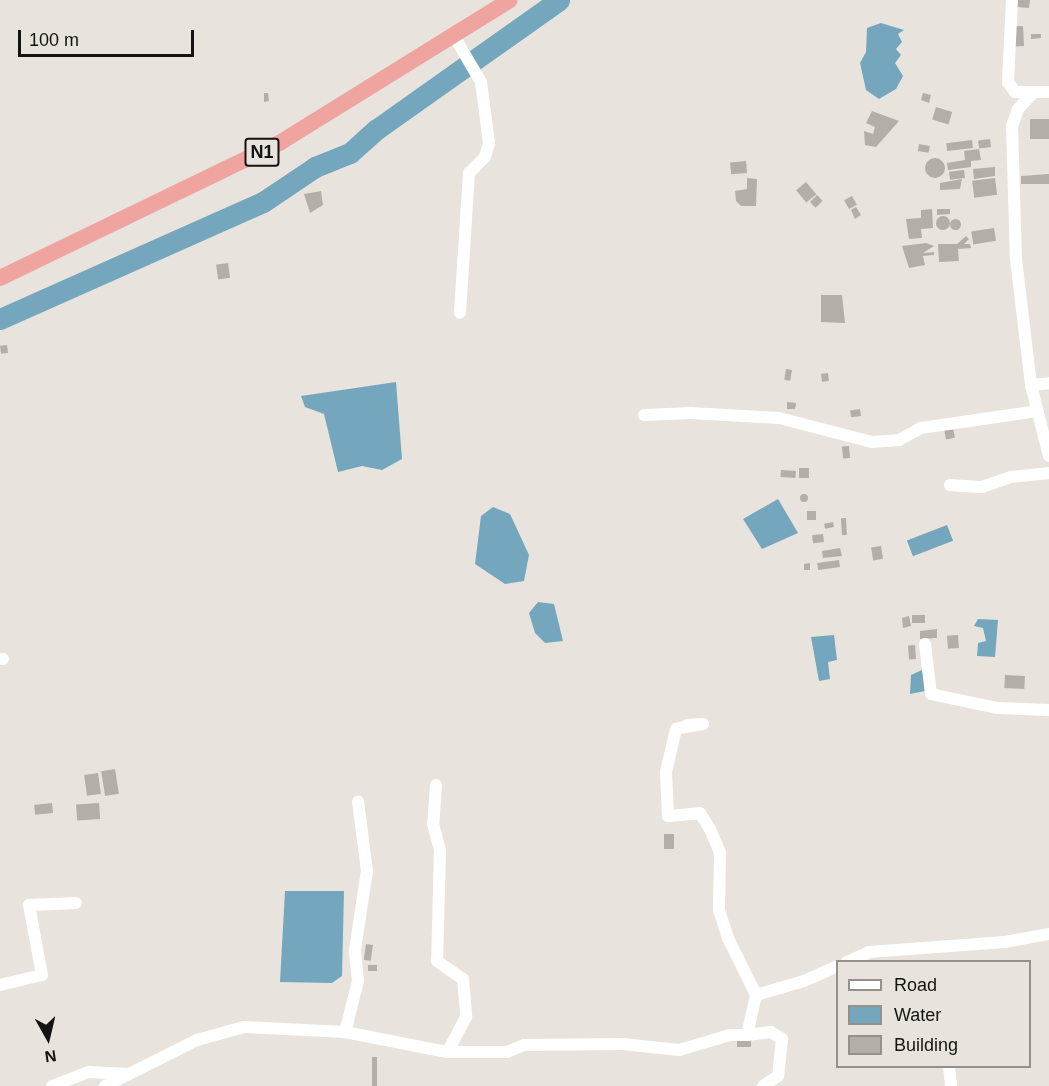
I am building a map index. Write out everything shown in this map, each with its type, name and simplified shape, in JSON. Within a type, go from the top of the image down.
[{"type":"highway","name":"N1","points":[[0,278],[281,142],[510,0]]},
{"type":"street","points":[[1012,0],[1008,82],[1015,92],[1032,94],[1049,92]]},
{"type":"street","points":[[454,36],[482,83],[489,143],[485,157],[469,173],[460,313]]},
{"type":"street","points":[[1032,94],[1018,109],[1011,149],[1016,259],[1031,385],[1049,456]]},
{"type":"street","points":[[1031,385],[1049,383]]},
{"type":"street","points":[[644,416],[691,413],[779,418],[872,442],[899,440],[921,428],[1037,411]]},
{"type":"street","points":[[950,485],[982,487],[1011,477],[1049,473]]},
{"type":"street","points":[[925,644],[932,694],[997,708],[1049,710]]},
{"type":"street","points":[[687,725],[703,724],[676,729],[666,772],[668,816],[700,813],[720,853],[719,910],[728,938],[756,995],[747,1035]]},
{"type":"street","points":[[436,785],[433,824],[440,850],[437,962],[463,979],[466,1017],[447,1052]]},
{"type":"street","points":[[345,1032],[358,981],[355,950],[367,871],[358,802]]},
{"type":"street","points":[[0,985],[42,975],[28,905],[76,903]]},
{"type":"street","points":[[851,960],[869,952],[1005,942],[1049,934]]},
{"type":"street","points":[[756,995],[804,981],[836,966]]},
{"type":"street","points":[[105,1086],[197,1040],[244,1027],[345,1032],[447,1052],[507,1052],[524,1045],[623,1044],[679,1050],[730,1035],[771,1032],[782,1039],[777,1076],[763,1086]]},
{"type":"street","points":[[949,1068],[951,1086]]},
{"type":"street","points":[[52,1086],[89,1072],[129,1074]]},
{"type":"water","points":[[881,23],[904,30],[898,34],[902,42],[896,49],[901,55],[895,63],[903,76],[896,89],[879,99],[866,90],[860,63],[866,52],[867,28]]},
{"type":"water","points":[[396,382],[402,459],[382,470],[362,466],[338,472],[324,414],[305,407],[301,396]]},
{"type":"water","points":[[778,499],[798,533],[762,549],[743,519]]},
{"type":"water","points":[[493,507],[510,514],[529,555],[524,581],[505,584],[475,564],[481,516]]},
{"type":"water","points":[[947,525],[953,541],[913,556],[907,540]]},
{"type":"water","points":[[538,602],[554,604],[563,641],[545,643],[535,633],[529,613]]},
{"type":"water","points":[[978,619],[998,620],[995,657],[977,656],[978,643],[986,641],[983,628],[974,626]]},
{"type":"water","points":[[834,635],[837,660],[828,662],[830,679],[819,681],[811,637]]},
{"type":"water","points":[[924,669],[925,691],[910,694],[911,675]]},
{"type":"water","points":[[285,891],[344,891],[342,976],[332,983],[280,982]]},
{"type":"building","points":[[1018,0],[1030,0],[1029,8],[1017,7]]},
{"type":"building","points":[[1023,26],[1024,46],[1013,47],[1012,27]]},
{"type":"building","points":[[1031,34],[1041,34],[1041,38],[1031,39]]},
{"type":"building","points":[[264,93],[268,93],[269,101],[264,102]]},
{"type":"building","points":[[923,93],[931,95],[929,103],[921,100]]},
{"type":"building","points":[[936,107],[952,112],[948,124],[932,119]]},
{"type":"building","points":[[872,111],[899,121],[876,147],[865,145],[864,131],[873,134],[875,127],[866,123]]},
{"type":"building","points":[[1030,119],[1049,119],[1049,139],[1030,139]]},
{"type":"building","points":[[990,139],[991,147],[979,148],[978,140]]},
{"type":"building","points":[[972,140],[973,148],[947,151],[946,143]]},
{"type":"building","points":[[919,144],[930,146],[929,153],[918,151]]},
{"type":"building","points":[[979,149],[981,160],[971,161],[971,167],[948,170],[947,163],[965,160],[964,151]]},
{"type":"building","points":[[935,158],[942,161],[945,168],[942,175],[935,178],[928,175],[925,168],[928,161]]},
{"type":"building","points":[[746,161],[747,173],[731,174],[730,162]]},
{"type":"building","points":[[995,167],[995,176],[974,179],[973,169]]},
{"type":"building","points":[[964,170],[965,178],[950,180],[949,172]]},
{"type":"building","points":[[1049,174],[1049,184],[1021,184],[1021,176]]},
{"type":"building","points":[[747,178],[757,179],[756,206],[741,206],[736,201],[735,191],[747,189]]},
{"type":"building","points":[[995,178],[997,195],[974,198],[972,181]]},
{"type":"building","points":[[962,179],[960,189],[940,190],[940,183]]},
{"type":"building","points":[[806,182],[816,194],[806,203],[796,190]]},
{"type":"building","points":[[321,191],[323,205],[310,213],[304,194]]},
{"type":"building","points":[[817,195],[823,201],[816,208],[810,202]]},
{"type":"building","points":[[852,196],[857,205],[849,209],[844,200]]},
{"type":"building","points":[[856,207],[861,215],[855,219],[851,210]]},
{"type":"building","points":[[932,209],[933,228],[921,229],[922,238],[909,239],[906,219],[921,218],[921,210]]},
{"type":"building","points":[[937,209],[950,209],[950,214],[937,215]]},
{"type":"building","points":[[943,216],[948,218],[950,223],[948,228],[943,230],[938,228],[936,223],[938,218]]},
{"type":"building","points":[[955,219],[959,220],[959,228],[955,229],[951,228],[950,224],[951,220]]},
{"type":"building","points":[[994,228],[996,241],[973,244],[971,232]]},
{"type":"building","points":[[966,236],[969,239],[964,244],[970,244],[971,248],[958,249],[959,261],[939,262],[938,244],[957,244]]},
{"type":"building","points":[[926,243],[934,246],[923,253],[934,252],[934,255],[923,256],[925,265],[909,268],[902,246]]},
{"type":"building","points":[[228,263],[230,278],[218,280],[216,265]]},
{"type":"building","points":[[821,295],[842,295],[845,323],[821,322]]},
{"type":"building","points":[[7,345],[8,353],[1,354],[0,346]]},
{"type":"building","points":[[786,369],[792,370],[790,381],[784,380]]},
{"type":"building","points":[[828,373],[829,381],[822,382],[821,374]]},
{"type":"building","points":[[787,402],[796,403],[795,409],[787,409]]},
{"type":"building","points":[[860,409],[861,416],[851,417],[850,410]]},
{"type":"building","points":[[953,428],[955,438],[946,440],[944,430]]},
{"type":"building","points":[[849,446],[850,458],[843,459],[842,447]]},
{"type":"building","points":[[799,468],[809,468],[809,478],[799,478]]},
{"type":"building","points":[[781,470],[796,471],[795,478],[781,477]]},
{"type":"building","points":[[804,494],[808,498],[804,502],[800,498]]},
{"type":"building","points":[[807,511],[816,511],[816,520],[807,520]]},
{"type":"building","points":[[841,518],[846,518],[847,535],[842,535]]},
{"type":"building","points":[[833,522],[834,527],[825,529],[824,524]]},
{"type":"building","points":[[823,534],[824,542],[813,543],[812,535]]},
{"type":"building","points":[[881,546],[883,559],[873,560],[871,548]]},
{"type":"building","points":[[840,548],[842,556],[823,558],[822,551]]},
{"type":"building","points":[[839,560],[840,567],[818,570],[817,563]]},
{"type":"building","points":[[810,563],[810,570],[804,570],[804,564]]},
{"type":"building","points":[[912,615],[925,615],[925,623],[912,623]]},
{"type":"building","points":[[909,616],[911,626],[903,628],[902,618]]},
{"type":"building","points":[[937,629],[937,638],[920,639],[920,631]]},
{"type":"building","points":[[958,635],[959,648],[948,649],[947,636]]},
{"type":"building","points":[[908,645],[915,645],[916,659],[909,659]]},
{"type":"building","points":[[1005,675],[1025,676],[1024,689],[1004,688]]},
{"type":"building","points":[[115,769],[119,794],[105,796],[101,771]]},
{"type":"building","points":[[98,773],[101,794],[87,796],[84,775]]},
{"type":"building","points":[[52,803],[53,813],[35,815],[34,805]]},
{"type":"building","points":[[99,803],[100,819],[77,821],[76,805]]},
{"type":"building","points":[[664,834],[674,834],[674,849],[664,849]]},
{"type":"building","points":[[366,944],[373,945],[371,961],[364,960]]},
{"type":"building","points":[[368,965],[377,965],[377,971],[368,971]]},
{"type":"building","points":[[737,1040],[751,1040],[751,1047],[737,1047]]},
{"type":"building","points":[[372,1057],[377,1057],[377,1086],[372,1086]]},
{"type":"waterway","points":[[0,319],[263,202],[315,167],[350,153],[377,129],[559,0]]}]
